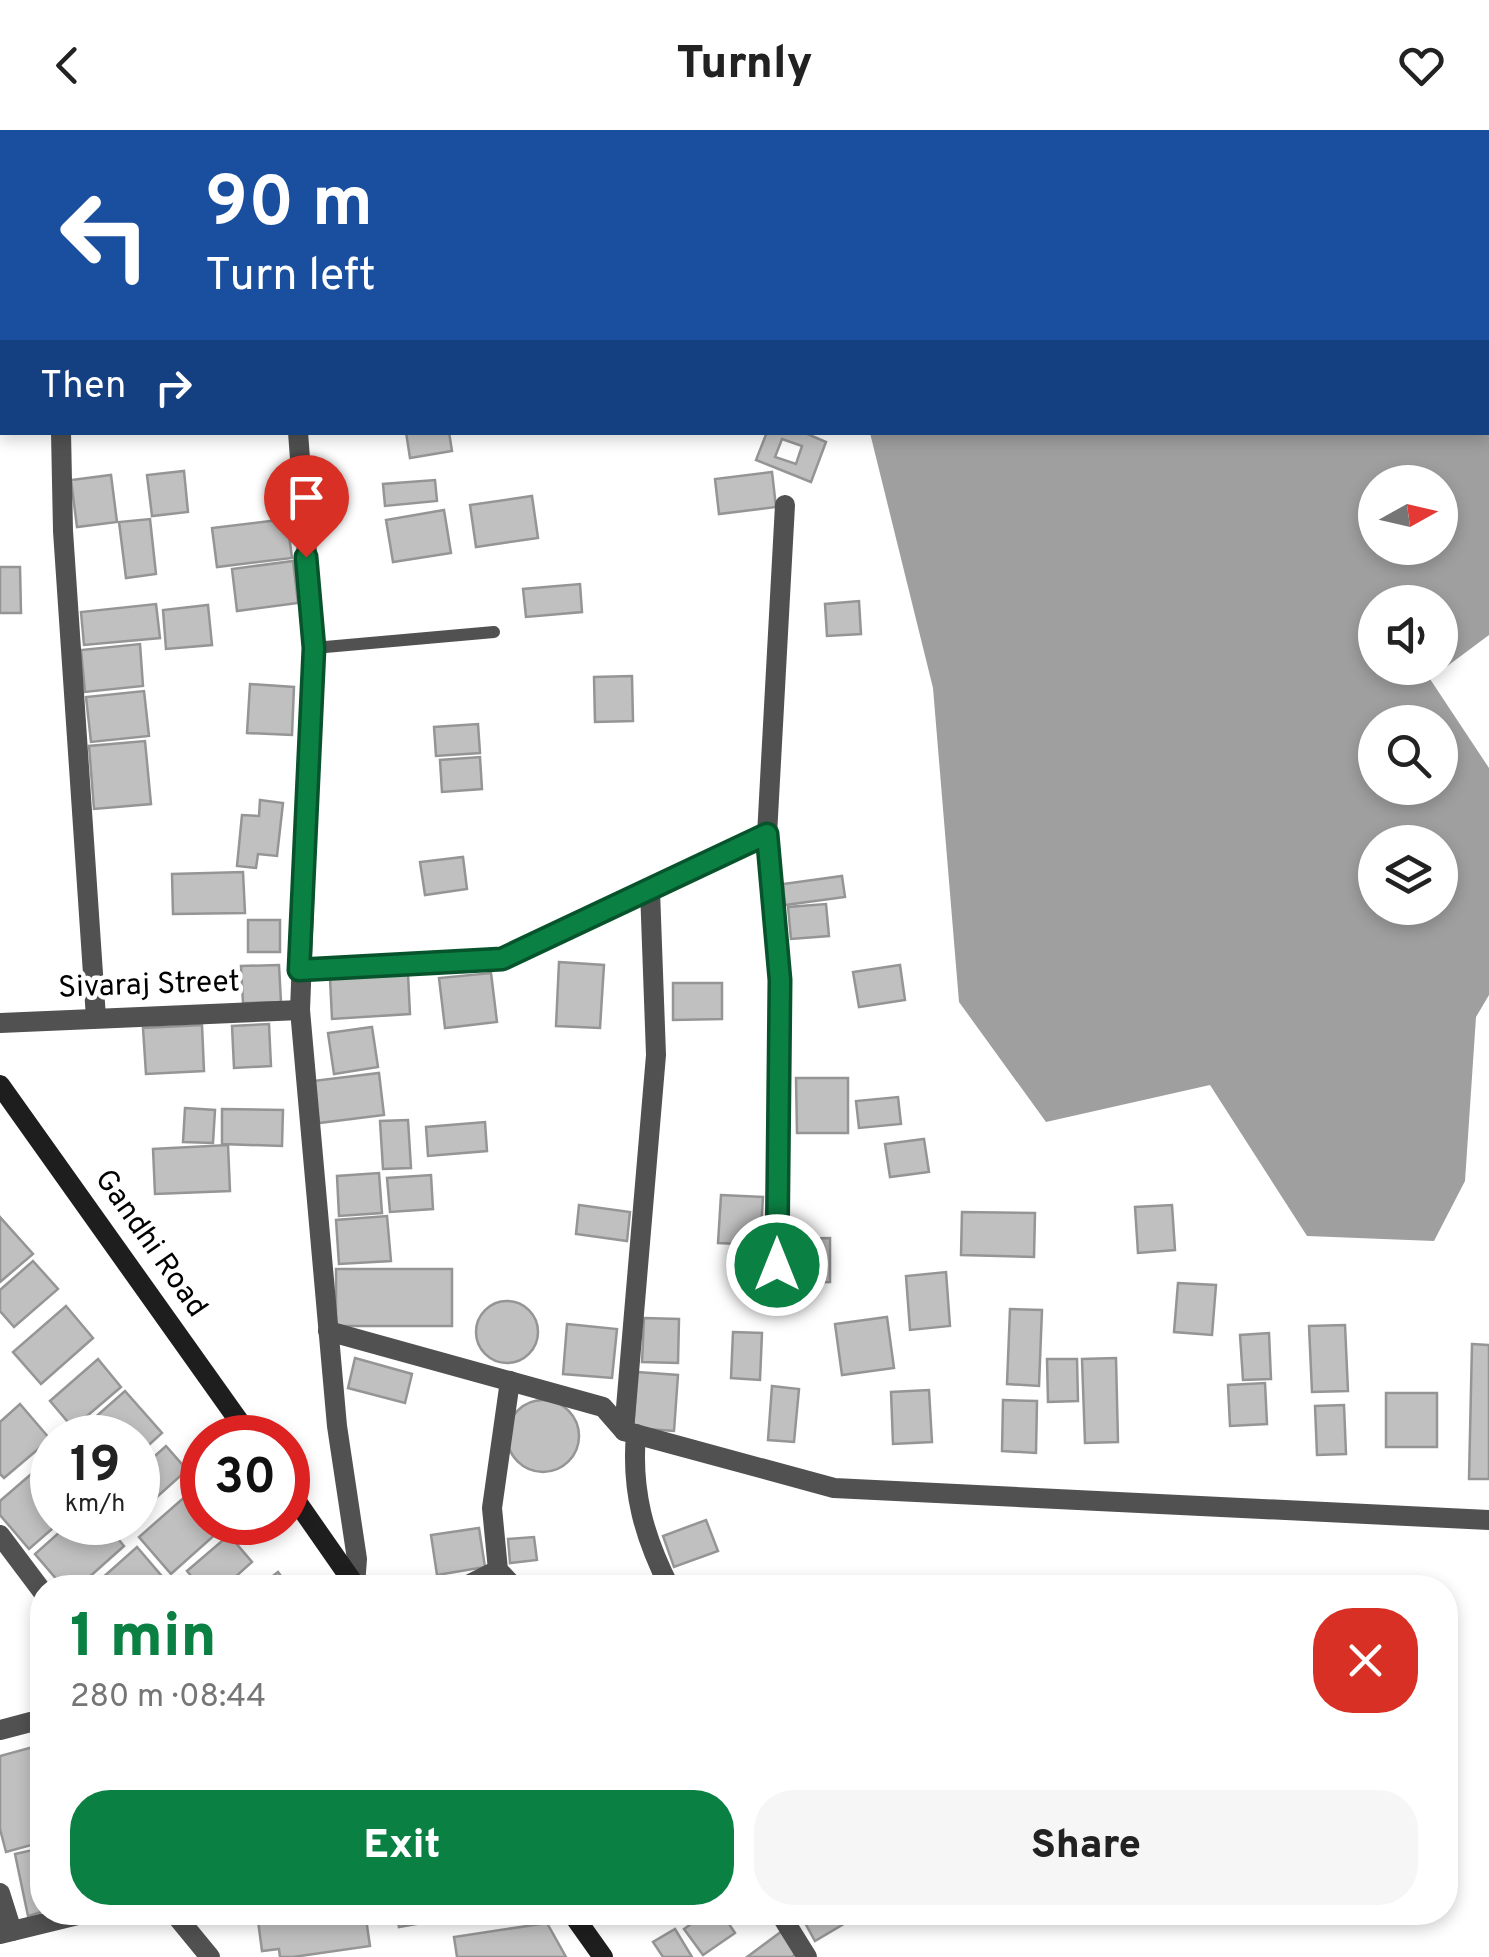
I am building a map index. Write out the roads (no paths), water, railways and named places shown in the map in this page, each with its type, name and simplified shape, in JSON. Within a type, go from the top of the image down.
[{"type":"main road","name":"Gandhi Road","points":[[0,1084],[235,1415]]},
{"type":"main road","points":[[310,1520],[348,1575]]},
{"type":"main road","points":[[580,1925],[603,1957]]},
{"type":"street","points":[[61,435],[63,531],[96,1018]]},
{"type":"street","points":[[298,435],[314,648],[300,1010],[328,1330],[356,1575]]},
{"type":"street","points":[[777,1265],[780,980],[767,834],[785,505]]},
{"type":"street","points":[[299,970],[502,959],[767,834]]},
{"type":"street","points":[[650,890],[656,1055],[630,1432],[636,1501],[645,1534],[664,1575]]},
{"type":"street","name":"Sivaraj Street","points":[[0,1023],[300,1010]]},
{"type":"street","points":[[328,1330],[603,1408],[630,1432],[834,1488],[1489,1520]]},
{"type":"street","points":[[503,1575],[498,1570],[492,1508],[510,1382]]},
{"type":"street","points":[[0,1535],[31,1575]]},
{"type":"street","points":[[488,1575],[498,1570]]},
{"type":"street","points":[[0,1730],[30,1723]]},
{"type":"street","points":[[0,1893],[6,1932],[35,1925]]},
{"type":"street","points":[[184,1925],[210,1957]]},
{"type":"street","points":[[787,1925],[807,1957]]},
{"type":"lane","points":[[314,648],[494,632]]}]
